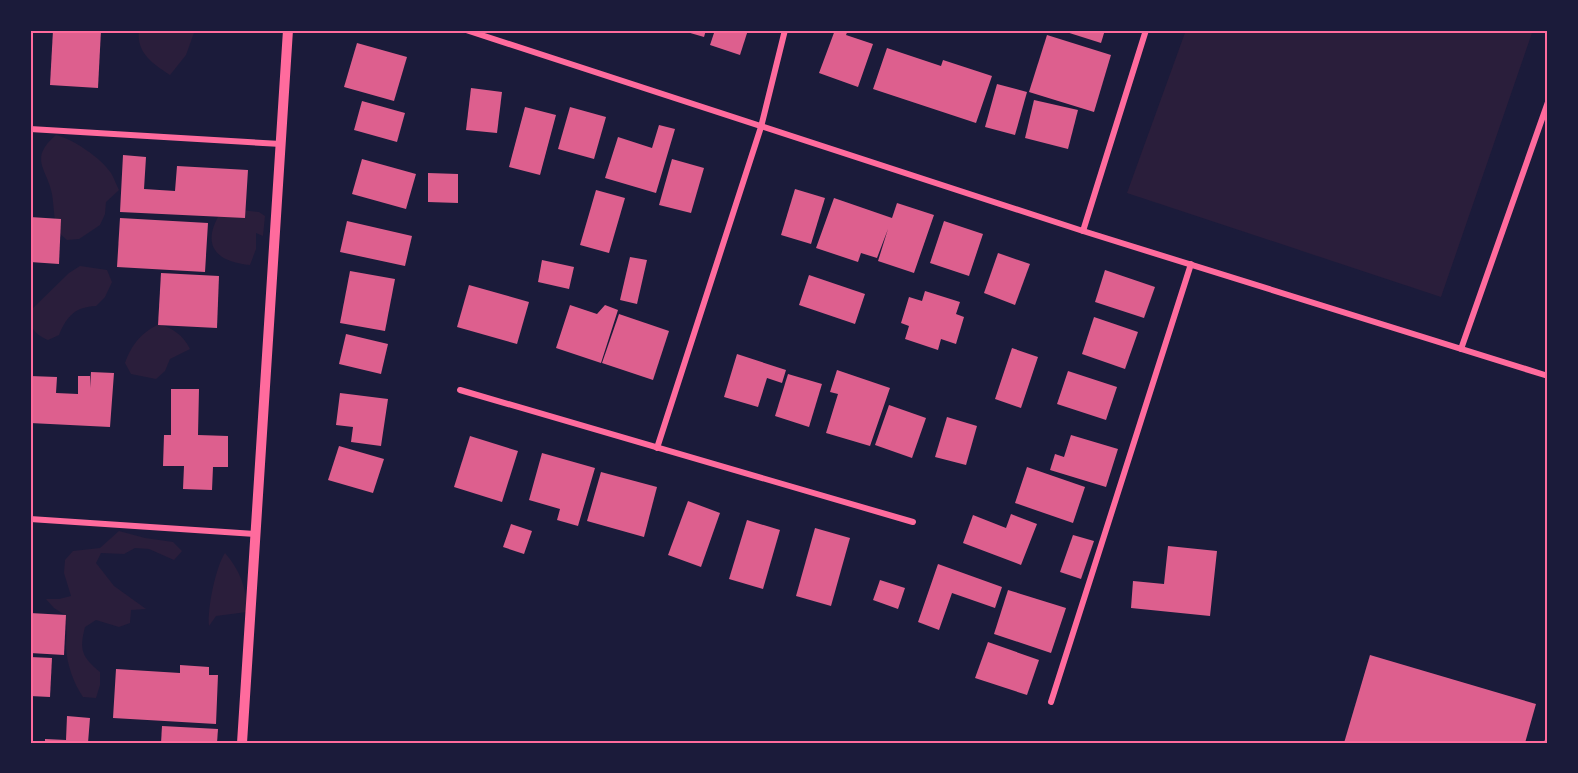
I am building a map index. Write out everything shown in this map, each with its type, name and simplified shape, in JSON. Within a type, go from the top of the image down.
[{"type":"street","points":[[242,743],[288,30]]},
{"type":"street","points":[[466,30],[1083,231],[1548,376]]},
{"type":"street","points":[[657,448],[761,127],[785,30]]},
{"type":"street","points":[[1083,231],[1146,30]]},
{"type":"street","points":[[1461,349],[1548,102]]},
{"type":"street","points":[[30,129],[281,144]]},
{"type":"street","points":[[1051,702],[1191,264]]},
{"type":"street","points":[[460,390],[913,522]]},
{"type":"street","points":[[30,519],[255,534]]},
{"type":"shaded area","points":[[139,30],[195,30],[186,55],[170,75],[147,57],[140,45]]},
{"type":"shaded area","points":[[1186,30],[1533,30],[1441,297],[1127,193]]},
{"type":"shaded area","points":[[56,135],[78,145],[101,161],[111,173],[119,190],[106,202],[105,214],[100,225],[79,239],[67,240],[57,231],[50,185],[42,164],[43,151]]},
{"type":"shaded area","points":[[242,210],[259,212],[265,216],[263,236],[256,233],[256,249],[250,265],[220,256],[212,242],[215,224],[221,212]]},
{"type":"shaded area","points":[[80,266],[107,270],[112,282],[105,297],[96,306],[77,311],[65,323],[59,335],[48,340],[33,329],[30,311],[69,273]]},
{"type":"shaded area","points":[[159,324],[178,333],[190,349],[170,359],[165,371],[156,379],[131,374],[125,363],[131,350],[142,335]]},
{"type":"shaded area","points":[[119,531],[173,542],[182,551],[174,560],[149,549],[135,548],[124,554],[101,553],[96,563],[114,586],[146,609],[131,610],[130,623],[119,627],[96,620],[85,627],[82,647],[89,662],[100,672],[100,685],[96,698],[83,697],[68,661],[65,615],[46,599],[71,596],[64,573],[65,560],[73,551],[100,548]]},
{"type":"shaded area","points":[[225,553],[242,580],[247,612],[216,616],[209,626],[213,588]]},
{"type":"building","points":[[53,30],[101,30],[98,88],[50,85]]},
{"type":"building","points":[[680,30],[706,30],[704,37]]},
{"type":"building","points":[[715,30],[748,30],[740,55],[710,45]]},
{"type":"building","points":[[835,30],[848,30],[846,35],[873,44],[858,87],[819,73]]},
{"type":"building","points":[[1060,30],[1105,30],[1101,43]]},
{"type":"building","points":[[1047,35],[1111,55],[1094,112],[1029,92]]},
{"type":"building","points":[[357,43],[407,57],[394,101],[344,87]]},
{"type":"building","points":[[887,48],[941,66],[943,60],[992,76],[976,123],[873,89]]},
{"type":"building","points":[[997,84],[1027,92],[1015,135],[985,127]]},
{"type":"building","points":[[471,88],[502,92],[497,133],[466,130]]},
{"type":"building","points":[[1034,100],[1078,110],[1068,149],[1025,138]]},
{"type":"building","points":[[362,101],[405,113],[397,142],[354,130]]},
{"type":"building","points":[[525,107],[556,115],[540,175],[509,167]]},
{"type":"building","points":[[570,107],[606,117],[594,159],[558,149]]},
{"type":"building","points":[[659,125],[675,129],[656,193],[605,178],[618,137],[652,148]]},
{"type":"building","points":[[123,155],[146,157],[144,189],[175,191],[177,166],[248,170],[245,218],[120,212]]},
{"type":"building","points":[[362,159],[416,174],[406,209],[352,194]]},
{"type":"building","points":[[672,159],[704,168],[691,213],[659,205]]},
{"type":"building","points":[[428,173],[458,174],[458,203],[428,202]]},
{"type":"building","points":[[795,189],[825,198],[811,244],[781,235]]},
{"type":"building","points":[[596,190],[625,198],[609,253],[580,245]]},
{"type":"building","points":[[834,198],[892,218],[897,203],[934,215],[914,273],[878,261],[888,229],[877,258],[861,253],[858,262],[816,248]]},
{"type":"building","points":[[30,217],[61,219],[59,264],[30,262]]},
{"type":"building","points":[[120,218],[208,223],[205,272],[117,267]]},
{"type":"building","points":[[347,221],[412,236],[405,266],[340,252]]},
{"type":"building","points":[[944,221],[983,234],[969,276],[930,263]]},
{"type":"building","points":[[998,253],[1030,264],[1015,305],[984,293]]},
{"type":"building","points":[[630,257],[647,260],[637,304],[620,300]]},
{"type":"building","points":[[542,260],[574,267],[569,289],[538,282]]},
{"type":"building","points":[[1105,270],[1155,287],[1144,318],[1095,302]]},
{"type":"building","points":[[350,271],[395,279],[385,331],[340,323]]},
{"type":"building","points":[[161,273],[219,276],[217,328],[158,325]]},
{"type":"building","points":[[809,275],[865,294],[855,324],[799,305]]},
{"type":"building","points":[[469,285],[529,302],[517,344],[457,327]]},
{"type":"building","points":[[925,291],[960,302],[956,314],[964,317],[956,344],[941,339],[938,350],[905,339],[909,326],[901,323],[909,297],[922,301]]},
{"type":"building","points":[[570,305],[597,314],[605,305],[618,310],[601,363],[556,348]]},
{"type":"building","points":[[619,314],[669,331],[653,380],[602,363]]},
{"type":"building","points":[[1094,317],[1138,332],[1125,369],[1082,354]]},
{"type":"building","points":[[346,334],[388,344],[381,374],[339,364]]},
{"type":"building","points":[[1012,348],[1038,357],[1021,408],[995,399]]},
{"type":"building","points":[[737,354],[786,370],[782,383],[767,378],[758,407],[724,397]]},
{"type":"building","points":[[837,370],[890,388],[870,446],[826,433],[838,394],[830,392]]},
{"type":"building","points":[[1068,371],[1117,387],[1106,420],[1057,404]]},
{"type":"building","points":[[91,372],[114,373],[110,427],[30,423],[30,376],[57,377],[56,393],[78,394],[78,376],[90,376],[90,388]]},
{"type":"building","points":[[788,374],[822,384],[809,427],[775,416]]},
{"type":"building","points":[[171,389],[199,389],[198,435],[228,436],[228,467],[213,467],[212,490],[183,489],[184,466],[163,466],[164,435],[171,435]]},
{"type":"building","points":[[340,393],[388,399],[381,446],[351,442],[353,427],[336,425]]},
{"type":"building","points":[[889,405],[926,418],[912,458],[875,445]]},
{"type":"building","points":[[947,417],[977,426],[966,465],[935,457]]},
{"type":"building","points":[[1071,435],[1118,449],[1106,487],[1050,470],[1055,454],[1064,457]]},
{"type":"building","points":[[470,436],[518,451],[502,502],[454,487]]},
{"type":"building","points":[[339,446],[384,459],[373,493],[328,480]]},
{"type":"building","points":[[542,453],[595,468],[578,526],[557,520],[560,509],[529,500]]},
{"type":"building","points":[[1027,467],[1085,487],[1073,523],[1015,503]]},
{"type":"building","points":[[601,472],[657,487],[644,537],[587,521]]},
{"type":"building","points":[[688,501],[720,513],[701,567],[668,555]]},
{"type":"building","points":[[1011,514],[1037,524],[1021,565],[963,543],[973,515],[1006,528]]},
{"type":"building","points":[[747,520],[780,530],[763,589],[729,579]]},
{"type":"building","points":[[511,524],[532,531],[524,554],[503,547]]},
{"type":"building","points":[[815,528],[850,538],[831,606],[796,596]]},
{"type":"building","points":[[1073,535],[1094,541],[1081,579],[1060,572]]},
{"type":"building","points":[[1168,546],[1217,551],[1210,616],[1131,608],[1133,581],[1164,584]]},
{"type":"building","points":[[938,564],[1002,587],[995,608],[952,593],[939,630],[918,622]]},
{"type":"building","points":[[880,580],[905,588],[898,609],[873,600]]},
{"type":"building","points":[[1008,590],[1066,608],[1051,653],[994,634]]},
{"type":"building","points":[[30,613],[66,615],[64,655],[30,653]]},
{"type":"building","points":[[988,642],[1039,660],[1027,695],[975,678]]},
{"type":"building","points":[[1370,655],[1536,704],[1525,743],[1344,743]]},
{"type":"building","points":[[30,657],[52,658],[50,697],[30,696]]},
{"type":"building","points":[[180,665],[209,667],[209,675],[218,675],[216,724],[113,718],[116,669],[180,673]]},
{"type":"building","points":[[67,716],[90,718],[88,743],[45,743],[45,739],[66,740]]},
{"type":"building","points":[[162,726],[218,729],[217,743],[161,743]]}]
